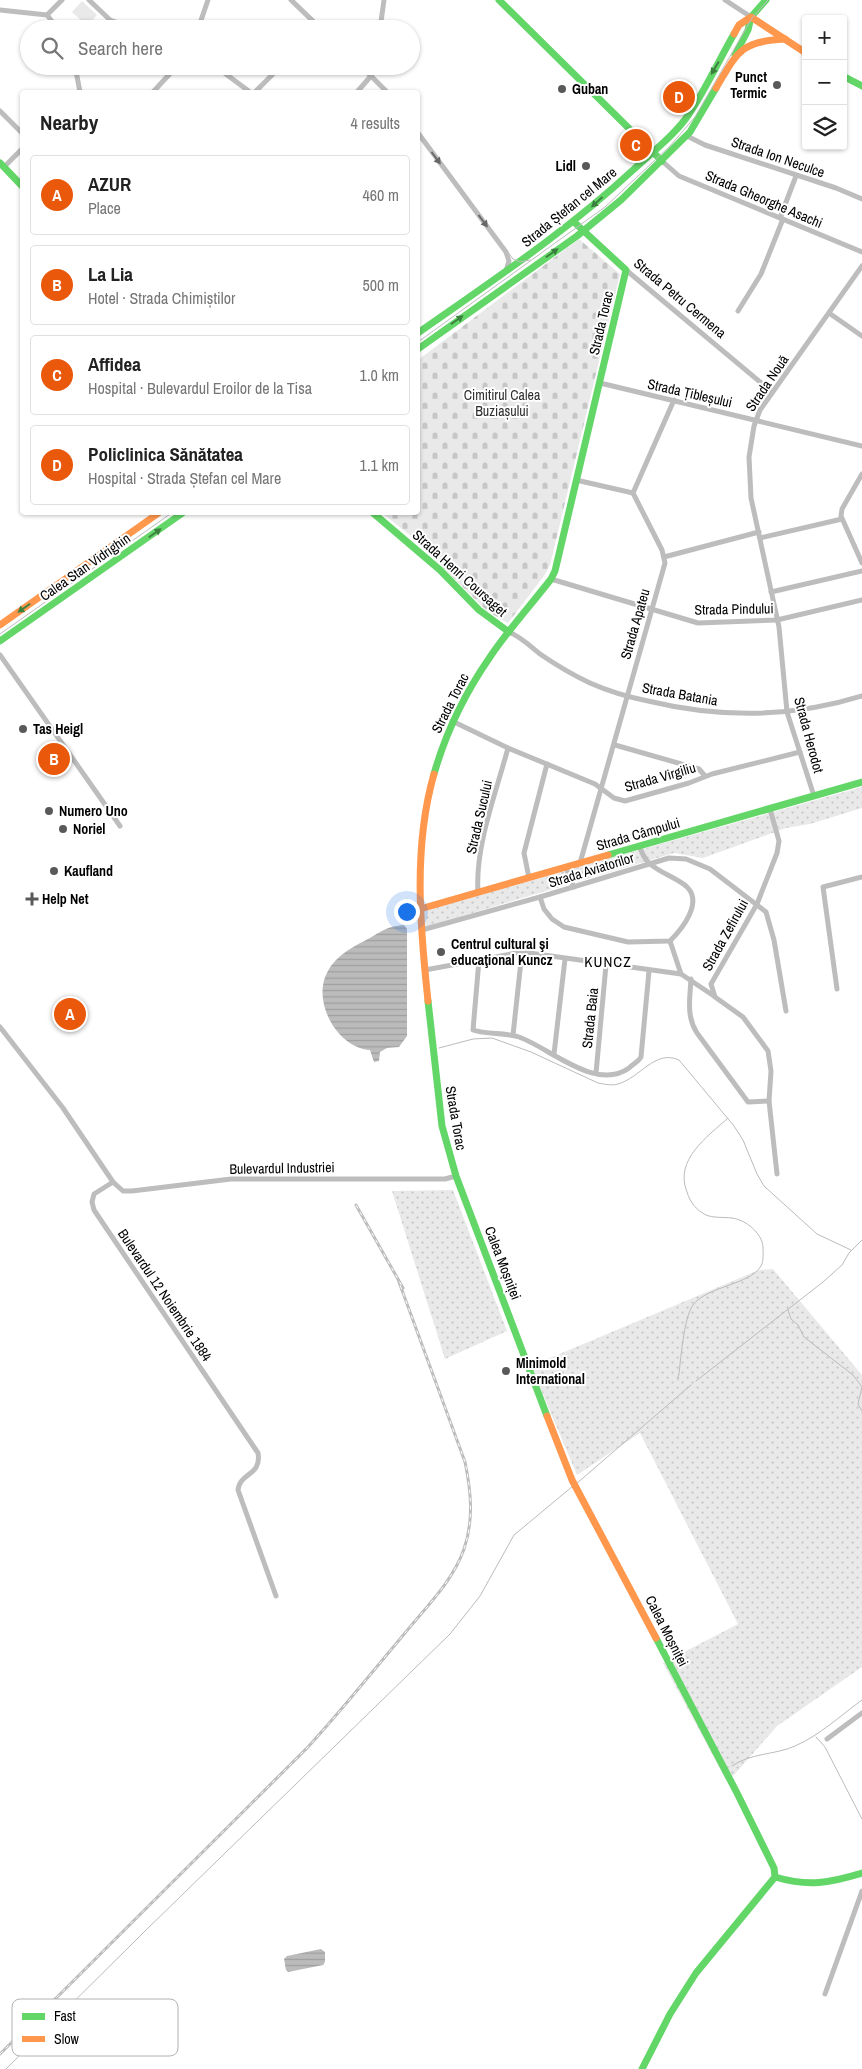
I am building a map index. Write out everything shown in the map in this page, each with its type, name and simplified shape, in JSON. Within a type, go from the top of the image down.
[{"type":"street","points":[[47,15],[62,0]]},
{"type":"street","points":[[89,0],[110,20]]},
{"type":"street","points":[[201,20],[208,0]]},
{"type":"street","points":[[291,0],[311,20]]},
{"type":"street","points":[[381,20],[384,0]]},
{"type":"street","points":[[498,0],[662,161]]},
{"type":"street","points":[[725,0],[802,51]]},
{"type":"street","name":"Strada Ștefan cel Mare","points":[[506,272],[574,222],[653,152],[684,121],[739,25],[751,17],[766,0]]},
{"type":"street","points":[[0,10],[47,15],[51,20]]},
{"type":"street","name":"Strada Ștefan cel Mare","points":[[420,347],[584,230],[621,200],[662,161],[687,136],[735,56],[748,30],[751,17]]},
{"type":"street","points":[[735,56],[744,47],[758,40],[785,40]]},
{"type":"street","points":[[76,75],[79,90]]},
{"type":"street","points":[[155,90],[169,75]]},
{"type":"street","points":[[227,75],[247,90]]},
{"type":"street","points":[[257,90],[272,75]]},
{"type":"street","points":[[359,90],[371,76],[384,90]]},
{"type":"street","points":[[847,78],[862,86]]},
{"type":"street","points":[[0,111],[20,131]]},
{"type":"street","points":[[420,136],[504,249],[509,261],[506,272],[420,332]]},
{"type":"street","name":"Strada Ion Neculce","points":[[687,136],[705,145],[836,188],[862,199]]},
{"type":"street","points":[[20,151],[2,165],[20,184]]},
{"type":"street","name":"Strada Gheorghe Asachi","points":[[662,161],[679,176],[862,252]]},
{"type":"street","points":[[738,311],[761,274],[796,176]]},
{"type":"street","name":"Strada Petru Cermena","points":[[574,222],[626,270],[772,392]]},
{"type":"street","name":"Strada Nouă","points":[[777,620],[751,498],[749,457],[755,420],[772,392],[862,266]]},
{"type":"street","name":"Strada Torac","points":[[456,1176],[442,1126],[425,970],[420,909],[423,829],[433,777],[452,721],[490,657],[551,579],[560,552],[626,270]]},
{"type":"street","points":[[829,313],[862,336]]},
{"type":"street","name":"Strada Țibleșului","points":[[600,383],[862,446]]},
{"type":"street","points":[[674,400],[634,493],[664,557],[759,535],[842,519]]},
{"type":"street","points":[[862,474],[842,509],[842,519],[862,563]]},
{"type":"street","points":[[576,480],[634,493]]},
{"type":"street","name":"Calea Stan Vidrighin","points":[[0,625],[156,515]]},
{"type":"street","name":"Calea Stan Vidrighin","points":[[0,641],[180,515]]},
{"type":"street","name":"Strada Henri Coursaget","points":[[376,515],[440,570],[479,610],[510,632]]},
{"type":"street","name":"Strada Apateu","points":[[580,863],[615,745],[626,696],[665,563],[664,557]]},
{"type":"street","points":[[771,592],[862,571]]},
{"type":"street","name":"Strada Pindului","points":[[551,579],[698,623],[777,620],[862,600]]},
{"type":"street","name":"Strada Herodot","points":[[777,620],[788,712],[814,796]]},
{"type":"street","name":"Strada Batania","points":[[510,632],[579,677],[626,696],[675,708],[745,714],[788,712],[862,696]]},
{"type":"street","points":[[0,655],[120,826]]},
{"type":"street","name":"Strada Virgiliu","points":[[452,721],[508,748],[601,788],[614,798],[626,801],[681,785],[704,776],[800,752]]},
{"type":"street","points":[[615,745],[699,769],[704,776]]},
{"type":"street","name":"Strada Sucului","points":[[478,892],[483,845],[508,748]]},
{"type":"street","points":[[529,878],[524,853],[547,764]]},
{"type":"street","name":"Strada Câmpului","points":[[420,909],[862,782]]},
{"type":"street","name":"Strada Zefirului","points":[[715,997],[711,984],[756,904],[779,847],[778,835],[770,809]]},
{"type":"street","points":[[540,897],[544,909],[552,919],[564,928],[628,942],[670,941],[684,925],[691,911],[693,897],[686,886],[650,864],[640,846]]},
{"type":"street","name":"Strada Aviatorilor","points":[[422,930],[676,857],[700,863],[710,869],[766,912],[779,966],[786,1011]]},
{"type":"street","points":[[567,867],[568,875],[574,887]]},
{"type":"street","points":[[837,989],[823,887],[862,877]]},
{"type":"street","points":[[670,941],[681,974]]},
{"type":"street","points":[[425,970],[522,952],[648,971],[681,974],[690,979],[743,1017],[768,1051],[771,1071],[769,1101],[777,1174]]},
{"type":"street","points":[[513,1035],[522,952]]},
{"type":"street","points":[[554,1054],[565,959]]},
{"type":"street","points":[[479,960],[473,1030],[513,1035],[583,1070],[596,1074],[610,1075],[621,1073],[639,1060],[642,1054],[648,971]]},
{"type":"street","name":"Strada Baia","points":[[596,1074],[606,965]]},
{"type":"street","points":[[690,979],[689,1013],[692,1026],[748,1102],[769,1101]]},
{"type":"street","points":[[700,986],[711,984]]},
{"type":"street","points":[[0,1028],[63,1108],[112,1182]]},
{"type":"street","name":"Bulevardul Industriei","points":[[112,1182],[120,1190],[132,1191],[231,1179],[445,1179],[456,1176]]},
{"type":"street","name":"Calea Moșniței","points":[[456,1176],[572,1480],[742,1802],[772,1862],[775,1877]]},
{"type":"street","name":"Bulevardul 12 Noiembrie 1884","points":[[112,1182],[94,1194],[92,1202],[94,1210],[258,1453],[256,1468],[242,1479],[238,1490],[276,1596]]},
{"type":"street","points":[[827,1739],[862,1713]]},
{"type":"street","points":[[642,2069],[670,2014],[696,1973],[775,1877],[796,1884],[814,1885],[862,1873]]},
{"type":"street","points":[[825,1994],[862,1891]]},
{"type":"green space","points":[[82,1],[97,15],[92,20],[81,20],[72,12]]},
{"type":"green space","name":"Cimitirul Calea Buziașului","points":[[579,239],[620,274],[550,565],[544,576],[508,623],[487,611],[412,537],[384,515],[420,515],[420,358]]},
{"type":"green space","points":[[862,787],[862,808],[810,824],[786,828],[703,858],[674,853],[425,927],[423,911]]},
{"type":"green space","points":[[453,1190],[507,1331],[445,1359],[392,1191]]},
{"type":"green space","points":[[773,1269],[862,1375],[862,1667],[777,1726],[734,1775],[726,1780],[663,1663],[738,1624],[640,1433],[577,1475],[531,1366],[759,1270]]},
{"type":"shaded area","points":[[404,925],[407,929],[407,1036],[399,1047],[387,1048],[380,1052],[379,1061],[374,1062],[370,1050],[348,1042],[331,1023],[323,999],[323,986],[329,969],[343,954],[383,930]]},
{"type":"shaded area","points":[[321,1949],[325,1952],[325,1962],[323,1965],[288,1972],[286,1970],[284,1959],[287,1956]]},
{"type":"waterway","points":[[439,1048],[473,1039],[492,1038],[531,1052],[598,1083],[611,1085],[626,1081],[662,1058],[679,1060],[734,1126],[743,1140],[764,1186],[817,1234],[851,1250]]},
{"type":"waterway","points":[[678,1380],[685,1330],[693,1305],[708,1294],[748,1277],[763,1262],[762,1242],[756,1232],[743,1221],[709,1216],[699,1211],[690,1199],[684,1180],[685,1170],[695,1150],[702,1141],[728,1118]]},
{"type":"waterway","points":[[696,1381],[823,1282],[842,1265],[849,1253],[862,1240]]},
{"type":"waterway","points":[[788,1310],[791,1319],[798,1325],[804,1337],[853,1375],[862,1387],[858,1404],[862,1411]]},
{"type":"waterway","points":[[576,1484],[691,1385]]},
{"type":"waterway","points":[[77,1999],[450,1634],[480,1596],[514,1535],[573,1486]]},
{"type":"waterway","points":[[732,1766],[755,1756],[787,1749],[804,1742],[862,1700]]},
{"type":"waterway","points":[[816,1737],[825,1747],[862,1819]]},
{"type":"waterway","points":[[6,2069],[19,2056]]},
{"type":"tram line","points":[[294,0],[315,20]]},
{"type":"tram line","points":[[420,341],[605,207],[670,146],[695,117],[752,18],[768,0]]},
{"type":"tram line","points":[[372,75],[387,90]]},
{"type":"tram line","points":[[420,133],[513,259],[520,262],[530,260]]},
{"type":"tram line","points":[[0,634],[169,515]]},
{"type":"railway","points":[[356,1205],[403,1288]]},
{"type":"railway","points":[[55,1999],[308,1747],[430,1603],[446,1583],[459,1561],[467,1538],[470,1516],[469,1484],[465,1462],[399,1282]]},
{"type":"railway","points":[[0,2054],[12,2042]]},
{"type":"traffic: fast","points":[[499,0],[662,161]]},
{"type":"traffic: fast","points":[[735,55],[748,30],[751,17],[766,0]]},
{"type":"traffic: fast","points":[[420,332],[555,235],[608,193],[663,143],[689,114],[734,34]]},
{"type":"traffic: fast","points":[[847,78],[862,86]]},
{"type":"traffic: fast","points":[[420,348],[577,236],[621,200],[690,132],[716,88]]},
{"type":"traffic: fast","points":[[0,163],[20,184]]},
{"type":"traffic: fast","points":[[434,774],[450,728],[472,685],[497,647],[551,579],[555,571],[626,270],[574,222]]},
{"type":"traffic: fast","points":[[0,641],[180,515]]},
{"type":"traffic: fast","points":[[376,515],[440,570],[479,610],[509,632]]},
{"type":"traffic: fast","points":[[608,855],[862,782]]},
{"type":"traffic: fast","points":[[428,1001],[442,1126],[456,1176],[547,1416]]},
{"type":"traffic: fast","points":[[642,2069],[670,2014],[696,1973],[775,1877],[774,1868],[737,1793],[656,1638]]},
{"type":"traffic: fast","points":[[775,1877],[809,1883],[829,1881],[862,1873]]},
{"type":"traffic: slow","points":[[734,34],[739,25],[751,17],[802,50]]},
{"type":"traffic: slow","points":[[716,88],[735,58],[749,46],[770,40],[785,39]]},
{"type":"traffic: slow","points":[[0,625],[156,515]]},
{"type":"traffic: slow","points":[[428,1001],[420,887],[423,830],[434,774]]},
{"type":"traffic: slow","points":[[420,909],[608,855]]},
{"type":"traffic: slow","points":[[547,1416],[572,1480],[656,1638]]},
{"type":"place","name":"Punct Termic","points":[[777,85]]},
{"type":"place","name":"Guban","points":[[562,89]]},
{"type":"place","name":"Policlinica Sănătatea","points":[[679,97]]},
{"type":"place","name":"Affidea","points":[[636,145]]},
{"type":"place","name":"Lidl","points":[[586,166]]},
{"type":"place","name":"Tas Heigl","points":[[23,729]]},
{"type":"place","name":"La Lia","points":[[54,759]]},
{"type":"place","name":"Numero Uno","points":[[49,811]]},
{"type":"place","name":"Noriel","points":[[63,829]]},
{"type":"place","name":"Kaufland","points":[[54,871]]},
{"type":"place","name":"Help Net","points":[[32,899]]},
{"type":"place","name":"Centrul cultural şi educaţional Kuncz","points":[[441,952]]},
{"type":"place","name":"AZUR","points":[[70,1014]]},
{"type":"place","name":"Minimold International","points":[[506,1371]]},
{"type":"district","name":"KUNCZ","points":[[608,961]]}]
